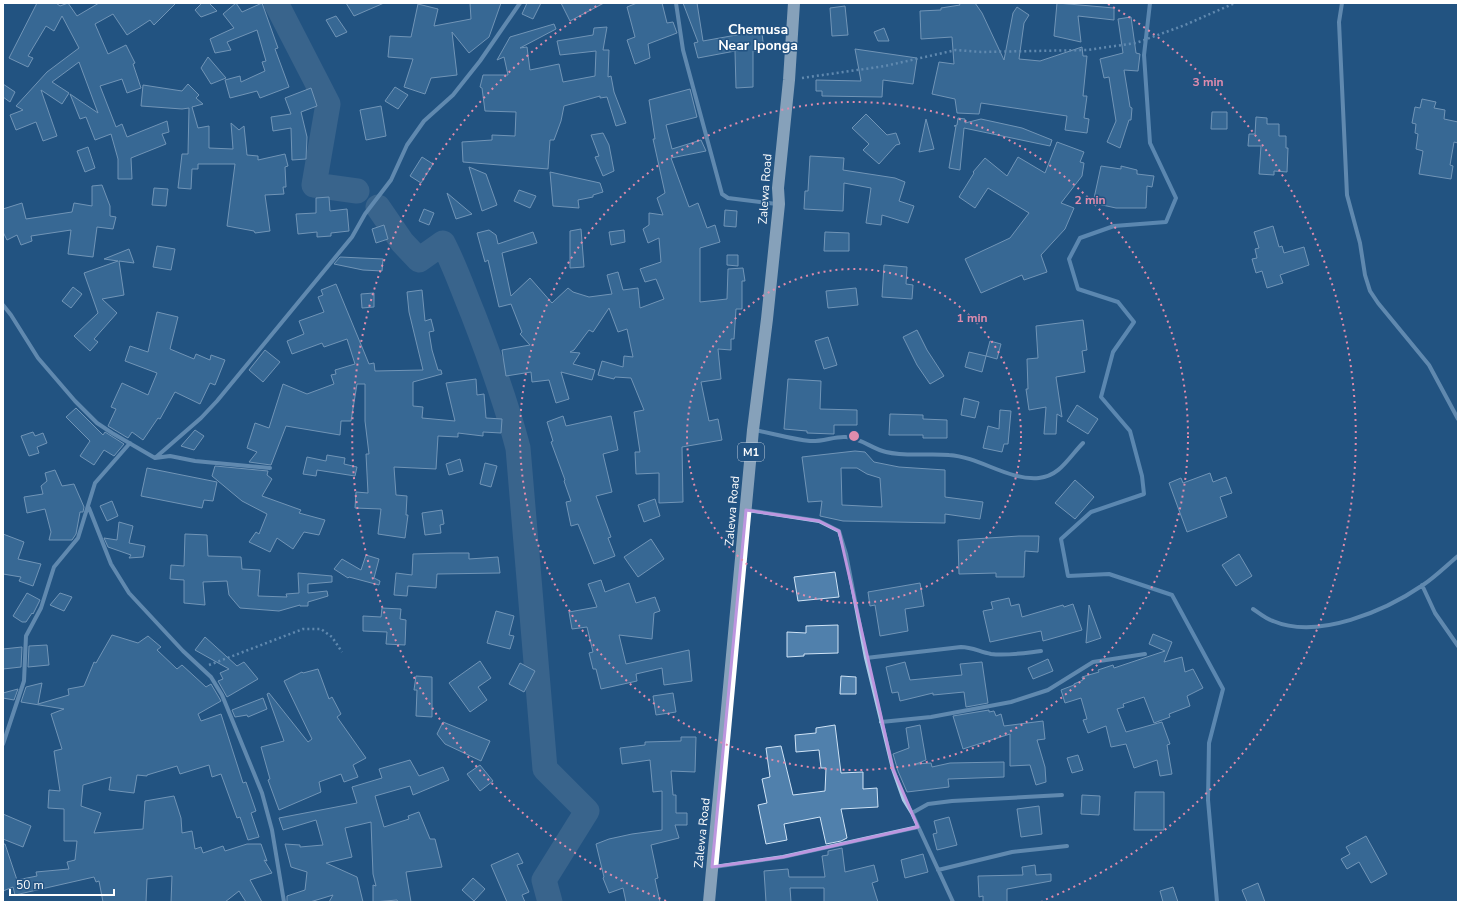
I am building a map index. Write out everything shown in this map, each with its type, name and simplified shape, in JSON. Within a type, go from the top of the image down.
[{"type":"highway","name":"Zalewa Road","points":[[709,902],[753,430],[767,319],[779,204],[778,188],[789,80],[794,3]]},
{"type":"street","points":[[155,458],[201,418],[217,401],[352,237],[365,214],[391,180],[407,145],[424,121],[453,95],[520,3]]},
{"type":"street","points":[[676,3],[683,50],[722,194],[728,198],[779,204]]},
{"type":"street","points":[[1342,3],[1339,22],[1347,195],[1360,243],[1365,275],[1370,291],[1429,365],[1458,419]]},
{"type":"street","points":[[3,305],[11,314],[38,358],[75,402],[98,423],[130,443],[155,458],[170,456],[195,461],[270,468]]},
{"type":"street","points":[[753,430],[811,441],[845,436],[857,439],[885,452],[910,455],[950,455],[992,466],[1016,476],[1028,478],[1052,475],[1061,469],[1070,456],[1083,444]]},
{"type":"street","points":[[3,744],[24,681],[26,636],[41,608],[54,567],[78,538],[89,508],[95,484],[130,443]]},
{"type":"street","points":[[89,508],[111,564],[129,593],[211,677],[222,695],[262,794],[272,830],[284,902]]},
{"type":"street","points":[[746,510],[819,521],[839,531],[846,554],[866,658],[892,769],[904,800],[912,813],[953,902]]},
{"type":"street","points":[[1253,609],[1273,622],[1298,627],[1324,627],[1386,605],[1422,585],[1458,556]]},
{"type":"street","points":[[1422,585],[1435,613],[1458,646]]},
{"type":"street","points":[[866,658],[960,647],[971,647],[988,653],[1005,656],[1041,651]]},
{"type":"street","points":[[881,722],[931,717],[1011,702],[1048,690],[1093,662],[1145,654]]},
{"type":"street","points":[[912,813],[928,804],[1062,794]]},
{"type":"street","points":[[712,867],[783,857],[918,827]]},
{"type":"street","points":[[938,870],[1012,852],[1067,846]]},
{"type":"path","points":[[789,80],[885,66],[956,50],[981,52],[1087,50],[1136,43],[1185,25],[1235,3]]},
{"type":"path","points":[[202,668],[303,628],[321,629],[332,637],[342,652]]},
{"type":"highlighted area","points":[[746,510],[819,521],[839,531],[893,769],[918,827],[783,857],[712,867]]},
{"type":"building","points":[[37,3],[56,3],[60,6],[68,3],[77,16],[99,3],[176,3],[154,25],[150,20],[127,35],[113,14],[95,24],[108,54],[126,45],[135,63],[133,64],[141,88],[127,93],[122,79],[100,86],[116,127],[122,124],[127,137],[167,121],[169,132],[162,134],[166,144],[131,158],[132,179],[118,179],[118,159],[111,134],[95,140],[86,117],[80,119],[70,94],[98,113],[79,62],[52,82],[69,93],[62,104],[41,90],[57,136],[43,141],[36,122],[16,130],[10,115],[23,110],[16,106],[47,72],[79,48],[62,16],[54,31],[46,26],[28,56],[33,58],[28,67],[9,58]]},
{"type":"building","points":[[202,3],[209,3],[217,11],[201,17],[195,10]]},
{"type":"building","points":[[236,3],[242,12],[262,3],[278,48],[275,49],[289,87],[260,98],[257,91],[230,98],[225,80],[240,76],[241,82],[265,71],[262,62],[266,61],[257,30],[227,42],[231,50],[215,53],[210,39],[234,28],[223,14]]},
{"type":"building","points":[[346,3],[384,3],[354,16]]},
{"type":"building","points":[[470,3],[501,3],[489,37],[469,53],[452,32],[457,75],[431,78],[425,94],[404,87],[413,59],[388,57],[390,36],[411,37],[418,4],[438,9],[434,26],[471,19]]},
{"type":"building","points":[[527,3],[541,3],[533,19],[522,14]]},
{"type":"building","points":[[561,3],[604,3],[570,21]]},
{"type":"building","points":[[637,3],[662,3],[667,23],[673,22],[677,33],[648,44],[650,58],[635,64],[627,40],[635,37],[627,7]]},
{"type":"building","points":[[683,3],[697,3],[703,41],[742,34],[762,33],[764,50],[753,51],[753,87],[736,88],[735,51],[698,58],[694,43],[698,42]]},
{"type":"building","points":[[959,3],[975,3],[982,13],[1004,60],[1013,13],[1017,7],[1029,15],[1024,23],[1019,59],[1040,61],[1082,47],[1083,56],[1087,56],[1083,96],[1087,96],[1084,118],[1089,119],[1087,133],[1065,130],[1067,116],[981,103],[979,114],[957,113],[955,99],[932,94],[939,62],[954,64],[952,37],[921,39],[920,11],[941,10],[941,8],[960,5]]},
{"type":"building","points":[[1057,3],[1114,8],[1114,20],[1078,16],[1081,42],[1054,36]]},
{"type":"building","points":[[845,6],[848,35],[832,36],[830,8]]},
{"type":"building","points":[[336,16],[347,32],[336,37],[326,20]]},
{"type":"building","points":[[1131,17],[1136,53],[1140,54],[1138,71],[1124,70],[1130,107],[1132,108],[1131,120],[1129,120],[1120,148],[1107,142],[1116,121],[1109,77],[1104,78],[1100,59],[1123,53],[1118,19]]},
{"type":"building","points":[[554,24],[556,29],[520,48],[527,47],[530,70],[559,64],[563,82],[595,76],[596,51],[560,55],[557,41],[593,35],[594,28],[607,27],[603,50],[609,50],[608,77],[611,76],[614,92],[626,123],[616,126],[607,97],[600,98],[600,96],[564,106],[561,121],[554,140],[550,140],[548,169],[463,162],[462,142],[492,140],[492,135],[515,136],[516,112],[485,111],[482,88],[480,87],[483,75],[508,75],[504,57],[497,60],[510,37]]},
{"type":"building","points":[[884,28],[889,41],[878,41],[874,32]]},
{"type":"building","points":[[855,49],[917,58],[913,84],[883,80],[882,97],[822,96],[822,91],[816,91],[816,80],[861,81]]},
{"type":"building","points":[[208,57],[226,78],[211,84],[201,68]]},
{"type":"building","points":[[3,84],[15,92],[10,102],[3,97]]},
{"type":"building","points":[[188,84],[199,95],[196,98],[203,104],[192,107],[198,128],[209,126],[209,148],[233,149],[231,123],[239,130],[244,126],[247,155],[258,156],[258,160],[285,154],[288,166],[285,167],[286,187],[283,187],[284,194],[265,195],[270,231],[255,233],[254,231],[227,226],[235,164],[198,164],[198,169],[192,169],[191,189],[178,188],[182,154],[188,154],[189,108],[182,109],[141,106],[143,85],[182,91]]},
{"type":"building","points":[[395,87],[408,95],[398,109],[385,101]]},
{"type":"building","points":[[311,88],[317,106],[301,112],[307,137],[306,159],[292,160],[291,128],[273,131],[271,117],[291,114],[285,98]]},
{"type":"building","points":[[690,89],[697,117],[666,125],[672,149],[701,140],[706,151],[671,158],[689,207],[698,203],[707,228],[715,225],[720,242],[700,248],[700,302],[727,299],[728,269],[743,268],[745,281],[742,281],[742,309],[736,309],[734,339],[731,339],[731,350],[718,349],[721,379],[701,382],[709,421],[718,419],[722,440],[682,447],[683,502],[659,503],[659,473],[636,474],[635,452],[640,452],[634,412],[644,410],[631,378],[615,377],[614,379],[598,375],[602,361],[623,367],[624,356],[633,357],[627,329],[618,332],[609,308],[593,332],[589,330],[574,350],[570,352],[580,353],[573,364],[595,370],[592,380],[561,372],[569,399],[556,403],[549,380],[532,382],[531,372],[506,376],[502,350],[530,345],[520,334],[522,332],[511,304],[499,307],[488,260],[485,262],[477,233],[489,230],[496,235],[498,244],[533,232],[537,243],[502,253],[511,296],[530,278],[552,303],[568,288],[573,292],[589,297],[612,294],[607,275],[618,272],[623,290],[638,288],[640,308],[664,299],[656,279],[645,282],[640,269],[661,262],[659,238],[648,243],[643,229],[649,225],[649,213],[663,215],[657,198],[665,193],[653,139],[655,139],[649,100]]},
{"type":"building","points":[[1422,99],[1436,102],[1434,108],[1445,110],[1444,119],[1458,122],[1458,143],[1454,142],[1450,165],[1453,166],[1451,179],[1419,174],[1423,151],[1416,149],[1418,134],[1415,133],[1416,124],[1412,123],[1415,107],[1420,108]]},
{"type":"building","points":[[381,106],[386,136],[366,140],[360,110]]},
{"type":"building","points":[[1212,112],[1227,112],[1227,129],[1211,129]]},
{"type":"building","points":[[866,114],[887,135],[896,133],[900,144],[896,145],[879,164],[863,150],[869,144],[852,128]]},
{"type":"building","points":[[1256,117],[1267,118],[1267,124],[1279,124],[1279,136],[1286,136],[1286,148],[1288,148],[1287,172],[1274,171],[1274,175],[1259,174],[1261,146],[1248,146],[1249,134],[1255,134]]},
{"type":"building","points":[[958,118],[965,119],[965,123],[981,119],[1022,128],[1052,140],[1050,146],[964,128],[960,170],[949,168],[956,126],[954,126],[957,125]]},
{"type":"building","points":[[926,119],[934,149],[919,152]]},
{"type":"building","points":[[603,133],[609,145],[614,171],[603,176],[595,157],[599,156],[591,135]]},
{"type":"building","points":[[1057,142],[1084,152],[1080,162],[1084,163],[1082,176],[1061,203],[1074,208],[1065,229],[1041,255],[1047,272],[1024,280],[1022,275],[981,293],[965,259],[1010,238],[1029,213],[988,188],[975,208],[959,197],[974,173],[973,172],[985,158],[1007,176],[1018,157],[1045,173]]},
{"type":"building","points":[[88,147],[95,168],[85,172],[77,151]]},
{"type":"building","points":[[810,156],[844,158],[843,170],[895,178],[905,182],[899,201],[914,206],[908,223],[882,215],[881,225],[866,223],[871,188],[844,183],[843,211],[804,209],[805,191],[808,191]]},
{"type":"building","points":[[422,157],[433,164],[421,183],[410,176]]},
{"type":"building","points":[[1101,166],[1121,169],[1121,166],[1137,170],[1137,174],[1154,176],[1152,187],[1147,186],[1146,208],[1116,208],[1093,203]]},
{"type":"building","points":[[469,167],[486,174],[497,205],[482,211]]},
{"type":"building","points":[[550,172],[600,183],[603,192],[593,195],[593,197],[578,200],[579,208],[553,206]]},
{"type":"building","points":[[102,185],[110,206],[110,216],[116,217],[113,229],[97,227],[93,257],[68,254],[71,230],[31,236],[32,241],[21,245],[17,235],[7,240],[3,232],[3,209],[22,203],[26,219],[72,212],[74,203],[92,206],[92,186]]},
{"type":"building","points":[[154,188],[168,189],[166,206],[152,205]]},
{"type":"building","points":[[519,190],[536,196],[530,208],[514,201]]},
{"type":"building","points":[[447,193],[472,214],[456,219]]},
{"type":"building","points":[[329,197],[330,211],[347,209],[349,231],[331,233],[331,236],[317,237],[317,232],[298,234],[296,214],[316,213],[316,198]]},
{"type":"building","points":[[424,209],[434,213],[429,225],[419,221]]},
{"type":"building","points":[[725,210],[737,211],[736,227],[724,226]]},
{"type":"building","points":[[384,225],[388,239],[376,243],[372,229]]},
{"type":"building","points":[[1273,226],[1279,247],[1282,246],[1284,253],[1304,247],[1309,265],[1280,275],[1283,283],[1267,288],[1262,271],[1256,273],[1252,259],[1257,258],[1255,249],[1259,248],[1254,232]]},
{"type":"building","points":[[581,229],[584,267],[570,268],[570,231]]},
{"type":"building","points":[[624,230],[625,242],[611,245],[609,232]]},
{"type":"building","points":[[825,232],[849,233],[849,251],[824,251]]},
{"type":"building","points":[[157,246],[175,249],[171,270],[153,267]]},
{"type":"building","points":[[129,249],[134,263],[119,261],[124,295],[102,299],[117,313],[94,339],[98,342],[90,351],[74,336],[98,313],[84,273],[118,261],[104,259]]},
{"type":"building","points":[[727,255],[738,255],[738,266],[727,265]]},
{"type":"building","points":[[340,257],[383,259],[382,271],[363,270],[334,264]]},
{"type":"building","points":[[884,265],[907,267],[906,284],[913,285],[912,299],[882,297]]},
{"type":"building","points":[[336,284],[369,364],[374,363],[375,371],[423,370],[409,312],[407,292],[422,290],[425,321],[431,319],[434,331],[429,332],[432,350],[438,370],[441,370],[442,374],[413,382],[413,406],[423,407],[422,418],[455,421],[446,383],[476,379],[477,395],[484,394],[486,418],[502,419],[501,433],[483,432],[483,436],[458,433],[458,437],[438,436],[436,469],[394,467],[396,495],[407,496],[406,515],[408,515],[405,538],[378,534],[381,509],[355,508],[356,492],[368,493],[366,454],[369,454],[365,421],[365,384],[357,384],[351,421],[341,421],[340,435],[286,426],[271,465],[249,462],[257,452],[247,448],[255,423],[269,428],[283,384],[307,394],[334,384],[331,375],[336,374],[335,370],[355,364],[347,339],[324,347],[322,343],[292,354],[287,341],[304,334],[299,321],[324,312],[318,297],[323,295],[321,290]]},
{"type":"building","points":[[73,287],[82,294],[71,308],[62,301]]},
{"type":"building","points":[[856,288],[858,305],[828,308],[826,291]]},
{"type":"building","points":[[374,293],[374,307],[362,308],[361,294]]},
{"type":"building","points":[[157,312],[178,317],[170,349],[194,359],[196,354],[210,360],[211,355],[225,360],[215,385],[210,383],[200,404],[175,392],[160,419],[158,418],[143,440],[132,432],[128,438],[108,426],[116,409],[111,407],[122,383],[148,395],[157,373],[125,361],[130,346],[148,352]]},
{"type":"building","points":[[1083,320],[1087,350],[1082,351],[1085,372],[1056,377],[1062,417],[1057,414],[1056,434],[1044,434],[1046,407],[1029,410],[1026,389],[1028,389],[1027,359],[1038,358],[1036,326]]},
{"type":"building","points":[[917,330],[927,350],[944,376],[930,384],[917,365],[903,337]]},
{"type":"building","points":[[828,337],[837,365],[824,369],[815,341]]},
{"type":"building","points":[[990,341],[1001,344],[997,359],[986,356]]},
{"type":"building","points":[[265,350],[280,362],[263,382],[249,370]]},
{"type":"building","points":[[969,352],[986,356],[982,372],[965,367]]},
{"type":"building","points":[[788,379],[821,381],[820,409],[857,410],[857,425],[834,425],[834,434],[807,433],[807,431],[784,429]]},
{"type":"building","points":[[964,398],[979,402],[975,418],[961,415]]},
{"type":"building","points":[[1077,405],[1098,419],[1088,434],[1067,421]]},
{"type":"building","points":[[76,408],[103,435],[105,432],[124,444],[114,456],[104,450],[94,465],[80,456],[90,441],[66,417]]},
{"type":"building","points":[[1000,410],[1011,411],[1008,444],[1004,444],[1002,452],[983,448],[988,426],[999,429]]},
{"type":"building","points":[[890,414],[923,415],[923,419],[947,420],[947,438],[923,438],[923,435],[889,435]]},
{"type":"building","points":[[563,416],[566,426],[611,416],[618,450],[603,454],[612,492],[596,496],[611,537],[608,538],[615,556],[594,564],[578,524],[571,526],[566,502],[571,501],[551,442],[553,441],[547,422]]},
{"type":"building","points":[[195,430],[204,436],[194,450],[181,446]]},
{"type":"building","points":[[33,432],[35,436],[43,433],[47,443],[37,447],[39,453],[29,456],[21,436]]},
{"type":"building","points":[[855,451],[865,452],[874,462],[899,467],[945,470],[945,497],[983,502],[980,519],[945,514],[945,523],[843,521],[820,516],[822,501],[808,502],[802,457]],"holes":[[[841,468],[857,468],[867,474],[880,478],[882,507],[842,505]]]},
{"type":"building","points":[[327,455],[345,458],[344,464],[357,467],[355,476],[317,470],[316,476],[303,474],[307,457],[326,461]]},
{"type":"building","points":[[460,459],[463,471],[449,475],[446,464]]},
{"type":"building","points":[[485,463],[497,466],[491,487],[480,484]]},
{"type":"building","points":[[215,466],[268,471],[267,475],[272,479],[262,496],[301,510],[299,513],[325,520],[319,535],[304,532],[293,549],[277,538],[270,552],[249,542],[256,532],[259,534],[267,514],[242,501],[212,476]]},
{"type":"building","points":[[147,468],[217,482],[213,501],[204,500],[202,508],[141,496]]},
{"type":"building","points":[[55,470],[62,486],[74,484],[84,507],[83,512],[80,512],[76,534],[72,540],[49,540],[51,532],[45,509],[27,513],[24,497],[43,494],[41,486],[47,481],[45,473]]},
{"type":"building","points":[[1210,473],[1213,482],[1226,477],[1232,493],[1220,497],[1227,517],[1187,532],[1169,483],[1181,478],[1183,483]]},
{"type":"building","points":[[1075,480],[1094,497],[1075,519],[1055,503]]},
{"type":"building","points":[[655,499],[660,516],[644,522],[638,505]]},
{"type":"building","points":[[112,501],[118,516],[107,521],[100,506]]},
{"type":"building","points":[[442,510],[444,524],[440,525],[441,533],[425,535],[422,513]]},
{"type":"building","points":[[119,522],[133,526],[129,543],[145,546],[143,557],[129,558],[131,555],[108,547],[104,538],[117,540]]},
{"type":"building","points":[[3,534],[24,542],[18,559],[41,564],[33,586],[19,581],[21,577],[3,574]]},
{"type":"building","points":[[185,534],[207,535],[208,556],[241,557],[242,569],[260,570],[258,596],[287,597],[286,594],[299,593],[298,573],[332,576],[332,582],[308,584],[308,593],[327,591],[328,596],[308,602],[308,606],[300,605],[279,611],[240,608],[229,595],[227,581],[203,582],[205,605],[184,603],[184,580],[170,579],[171,565],[184,566]]},
{"type":"building","points":[[1039,536],[1038,552],[1025,551],[1024,577],[996,577],[996,573],[959,574],[958,540]]},
{"type":"building","points":[[651,539],[664,559],[638,577],[624,557]]},
{"type":"building","points":[[469,553],[469,559],[498,557],[500,573],[437,574],[436,588],[408,586],[407,596],[394,595],[396,573],[412,575],[413,554]]},
{"type":"building","points":[[1239,554],[1252,576],[1236,586],[1222,565]]},
{"type":"building","points":[[366,555],[379,559],[374,578],[380,581],[379,585],[348,578],[334,569],[342,559],[361,570]]},
{"type":"building","points":[[835,572],[839,597],[798,601],[794,577]]},
{"type":"building","points":[[601,580],[605,592],[629,583],[636,603],[655,597],[660,611],[654,613],[652,639],[619,635],[626,664],[689,650],[692,681],[664,685],[662,668],[636,674],[637,681],[601,689],[596,669],[593,669],[589,653],[593,652],[587,627],[572,629],[569,612],[597,607],[588,584]]},
{"type":"building","points":[[920,583],[924,606],[905,609],[908,631],[880,636],[875,605],[870,606],[868,592]]},
{"type":"building","points":[[27,593],[40,600],[33,614],[32,613],[26,622],[22,622],[13,616]]},
{"type":"building","points":[[60,593],[72,597],[64,611],[50,605]]},
{"type":"building","points":[[1009,598],[1011,606],[1019,604],[1022,617],[1063,605],[1064,607],[1073,604],[1082,630],[1043,641],[1041,631],[990,642],[983,611],[993,609],[991,602]]},
{"type":"building","points":[[1089,605],[1101,638],[1086,643]]},
{"type":"building","points":[[382,608],[401,609],[400,619],[406,620],[405,645],[386,644],[387,632],[363,631],[363,616],[381,617]]},
{"type":"building","points":[[496,611],[514,616],[509,635],[514,636],[510,649],[487,643]]},
{"type":"building","points":[[838,625],[838,653],[804,654],[804,656],[787,657],[787,632],[806,633],[806,626]]},
{"type":"building","points":[[1153,634],[1172,642],[1164,662],[1182,657],[1185,672],[1193,669],[1203,688],[1187,696],[1190,706],[1169,714],[1170,717],[1154,723],[1144,697],[1123,704],[1124,707],[1117,709],[1126,732],[1162,722],[1170,744],[1167,745],[1172,774],[1160,776],[1157,760],[1134,768],[1126,744],[1111,747],[1106,726],[1088,733],[1083,720],[1087,719],[1081,698],[1065,703],[1061,690],[1083,680],[1082,677],[1099,672],[1098,670],[1113,665],[1114,668],[1165,651],[1149,644]]},
{"type":"building","points":[[112,635],[138,643],[148,636],[161,647],[157,650],[177,669],[182,665],[206,687],[211,684],[221,701],[198,714],[201,721],[221,714],[243,783],[246,782],[256,811],[251,813],[259,837],[248,840],[240,817],[237,818],[221,774],[212,777],[209,765],[180,774],[177,766],[147,776],[137,775],[134,793],[109,790],[111,777],[83,785],[81,806],[101,813],[94,833],[143,829],[145,801],[174,796],[181,818],[182,833],[192,831],[195,849],[201,847],[203,853],[223,846],[225,851],[247,844],[261,844],[267,861],[264,860],[272,873],[250,880],[262,902],[246,902],[239,891],[225,902],[171,902],[172,876],[147,879],[146,902],[103,902],[99,881],[96,882],[94,877],[15,895],[13,887],[3,891],[3,844],[5,844],[17,880],[37,876],[36,872],[69,869],[67,862],[75,860],[77,841],[64,841],[64,809],[48,808],[49,790],[60,791],[54,751],[62,749],[51,714],[64,709],[21,702],[26,687],[42,683],[38,704],[69,695],[68,689],[84,686],[94,662],[96,663]]},
{"type":"building","points":[[205,637],[237,666],[244,662],[258,679],[227,697],[218,681],[223,679],[220,673],[229,669],[195,650]]},
{"type":"building","points":[[47,645],[49,665],[28,667],[29,646]]},
{"type":"building","points":[[22,647],[21,667],[3,669],[3,649]]},
{"type":"building","points":[[1048,659],[1053,671],[1033,679],[1028,668]]},
{"type":"building","points":[[480,661],[491,678],[478,687],[487,700],[470,712],[449,683]]},
{"type":"building","points":[[905,662],[910,680],[962,675],[960,664],[982,662],[988,703],[966,707],[964,692],[933,695],[933,693],[900,701],[898,692],[892,693],[886,667]]},
{"type":"building","points":[[520,663],[535,671],[524,692],[509,684]]},
{"type":"building","points":[[318,669],[329,699],[332,697],[341,714],[337,717],[366,758],[353,765],[358,777],[344,782],[341,774],[319,782],[321,792],[279,810],[268,780],[270,779],[261,747],[284,741],[267,694],[269,693],[308,742],[312,739],[284,681],[302,672]]},
{"type":"building","points":[[416,676],[432,677],[432,717],[416,716],[417,690],[414,690]]},
{"type":"building","points":[[841,676],[856,677],[856,694],[840,694]]},
{"type":"building","points":[[18,689],[14,700],[3,698],[3,693]]},
{"type":"building","points":[[673,693],[676,712],[656,715],[653,696]]},
{"type":"building","points":[[263,698],[267,709],[248,717],[247,715],[235,717],[232,710]]},
{"type":"building","points":[[989,710],[989,712],[994,711],[996,716],[1001,714],[1004,726],[1043,721],[1045,739],[1037,740],[1045,767],[1046,782],[1036,785],[1030,765],[1010,766],[1010,734],[963,749],[953,716]]},
{"type":"building","points":[[443,722],[490,741],[481,761],[445,744],[437,734]]},
{"type":"building","points":[[835,725],[841,773],[863,772],[863,789],[877,788],[878,807],[841,809],[847,838],[841,841],[826,844],[820,817],[784,824],[787,840],[766,844],[758,805],[767,803],[762,779],[770,777],[766,748],[781,746],[793,795],[825,791],[826,768],[821,768],[819,750],[796,752],[795,735],[816,733],[816,728]]},
{"type":"building","points":[[920,725],[926,760],[916,764],[931,763],[932,767],[950,763],[1004,762],[1004,777],[948,779],[949,787],[907,792],[893,754],[909,748],[906,728]]},
{"type":"building","points":[[681,737],[696,737],[695,772],[671,771],[673,795],[676,795],[676,813],[687,813],[687,825],[675,825],[679,838],[651,845],[658,878],[655,879],[660,902],[626,902],[623,888],[609,893],[603,878],[596,844],[609,839],[632,834],[662,830],[662,791],[653,792],[650,760],[622,764],[620,748],[645,745],[645,742],[681,741]]},
{"type":"building","points":[[1078,755],[1083,770],[1072,773],[1067,758]]},
{"type":"building","points":[[410,760],[419,776],[443,767],[449,780],[413,795],[410,786],[375,796],[384,827],[409,819],[408,816],[419,812],[430,839],[435,839],[442,867],[406,872],[411,902],[398,902],[397,900],[373,902],[373,885],[376,886],[373,874],[371,822],[345,828],[352,857],[326,863],[357,877],[363,902],[329,902],[333,895],[310,902],[287,902],[287,896],[305,890],[307,872],[291,867],[285,844],[300,845],[300,847],[323,845],[316,820],[283,830],[279,818],[357,803],[352,787],[382,778],[379,769]]},
{"type":"building","points":[[480,765],[493,781],[480,791],[467,774]]},
{"type":"building","points":[[1135,792],[1164,792],[1164,830],[1134,830]]},
{"type":"building","points":[[1082,795],[1100,796],[1099,815],[1081,814]]},
{"type":"building","points":[[1039,806],[1042,834],[1021,837],[1017,809]]},
{"type":"building","points":[[3,814],[31,826],[23,847],[3,839]]},
{"type":"building","points":[[949,817],[957,845],[937,850],[933,834],[937,833],[934,821]]},
{"type":"building","points":[[1366,836],[1387,874],[1371,883],[1359,862],[1347,869],[1341,859],[1350,854],[1346,847]]},
{"type":"building","points":[[842,848],[845,872],[874,865],[878,881],[872,883],[878,902],[824,902],[824,888],[790,888],[791,902],[766,902],[764,871],[788,869],[789,877],[825,877],[822,856],[828,855],[828,851]]},
{"type":"building","points":[[518,853],[523,863],[517,865],[529,892],[522,895],[525,902],[507,902],[491,865]]},
{"type":"building","points":[[923,854],[928,872],[905,878],[901,860]]},
{"type":"building","points":[[1035,865],[1036,875],[1051,874],[1051,881],[1007,889],[1007,902],[983,902],[983,896],[979,897],[978,876],[1023,875],[1022,867]]},
{"type":"building","points":[[473,878],[485,889],[474,901],[462,890]]},
{"type":"building","points":[[1258,883],[1265,902],[1247,902],[1242,890]]},
{"type":"building","points":[[1173,887],[1178,902],[1163,902],[1160,891]]},
{"type":"waterway","points":[[276,3],[328,104],[314,185],[357,191]]},
{"type":"waterway","points":[[1150,3],[1144,55],[1150,143],[1176,198],[1166,222],[1114,226],[1080,238],[1069,259],[1078,289],[1118,302],[1134,322],[1113,352],[1101,397],[1130,431],[1142,476],[1144,494],[1091,512],[1061,539],[1068,576],[1109,574],[1172,595],[1223,689],[1209,743],[1208,800],[1217,902]]},
{"type":"waterway","points":[[378,207],[402,242],[419,260],[443,243],[486,347],[518,448],[545,769],[587,811],[544,880],[550,902]]},
{"type":"district","name":"Chemusa Near Iponga","points":[[758,38]]}]
